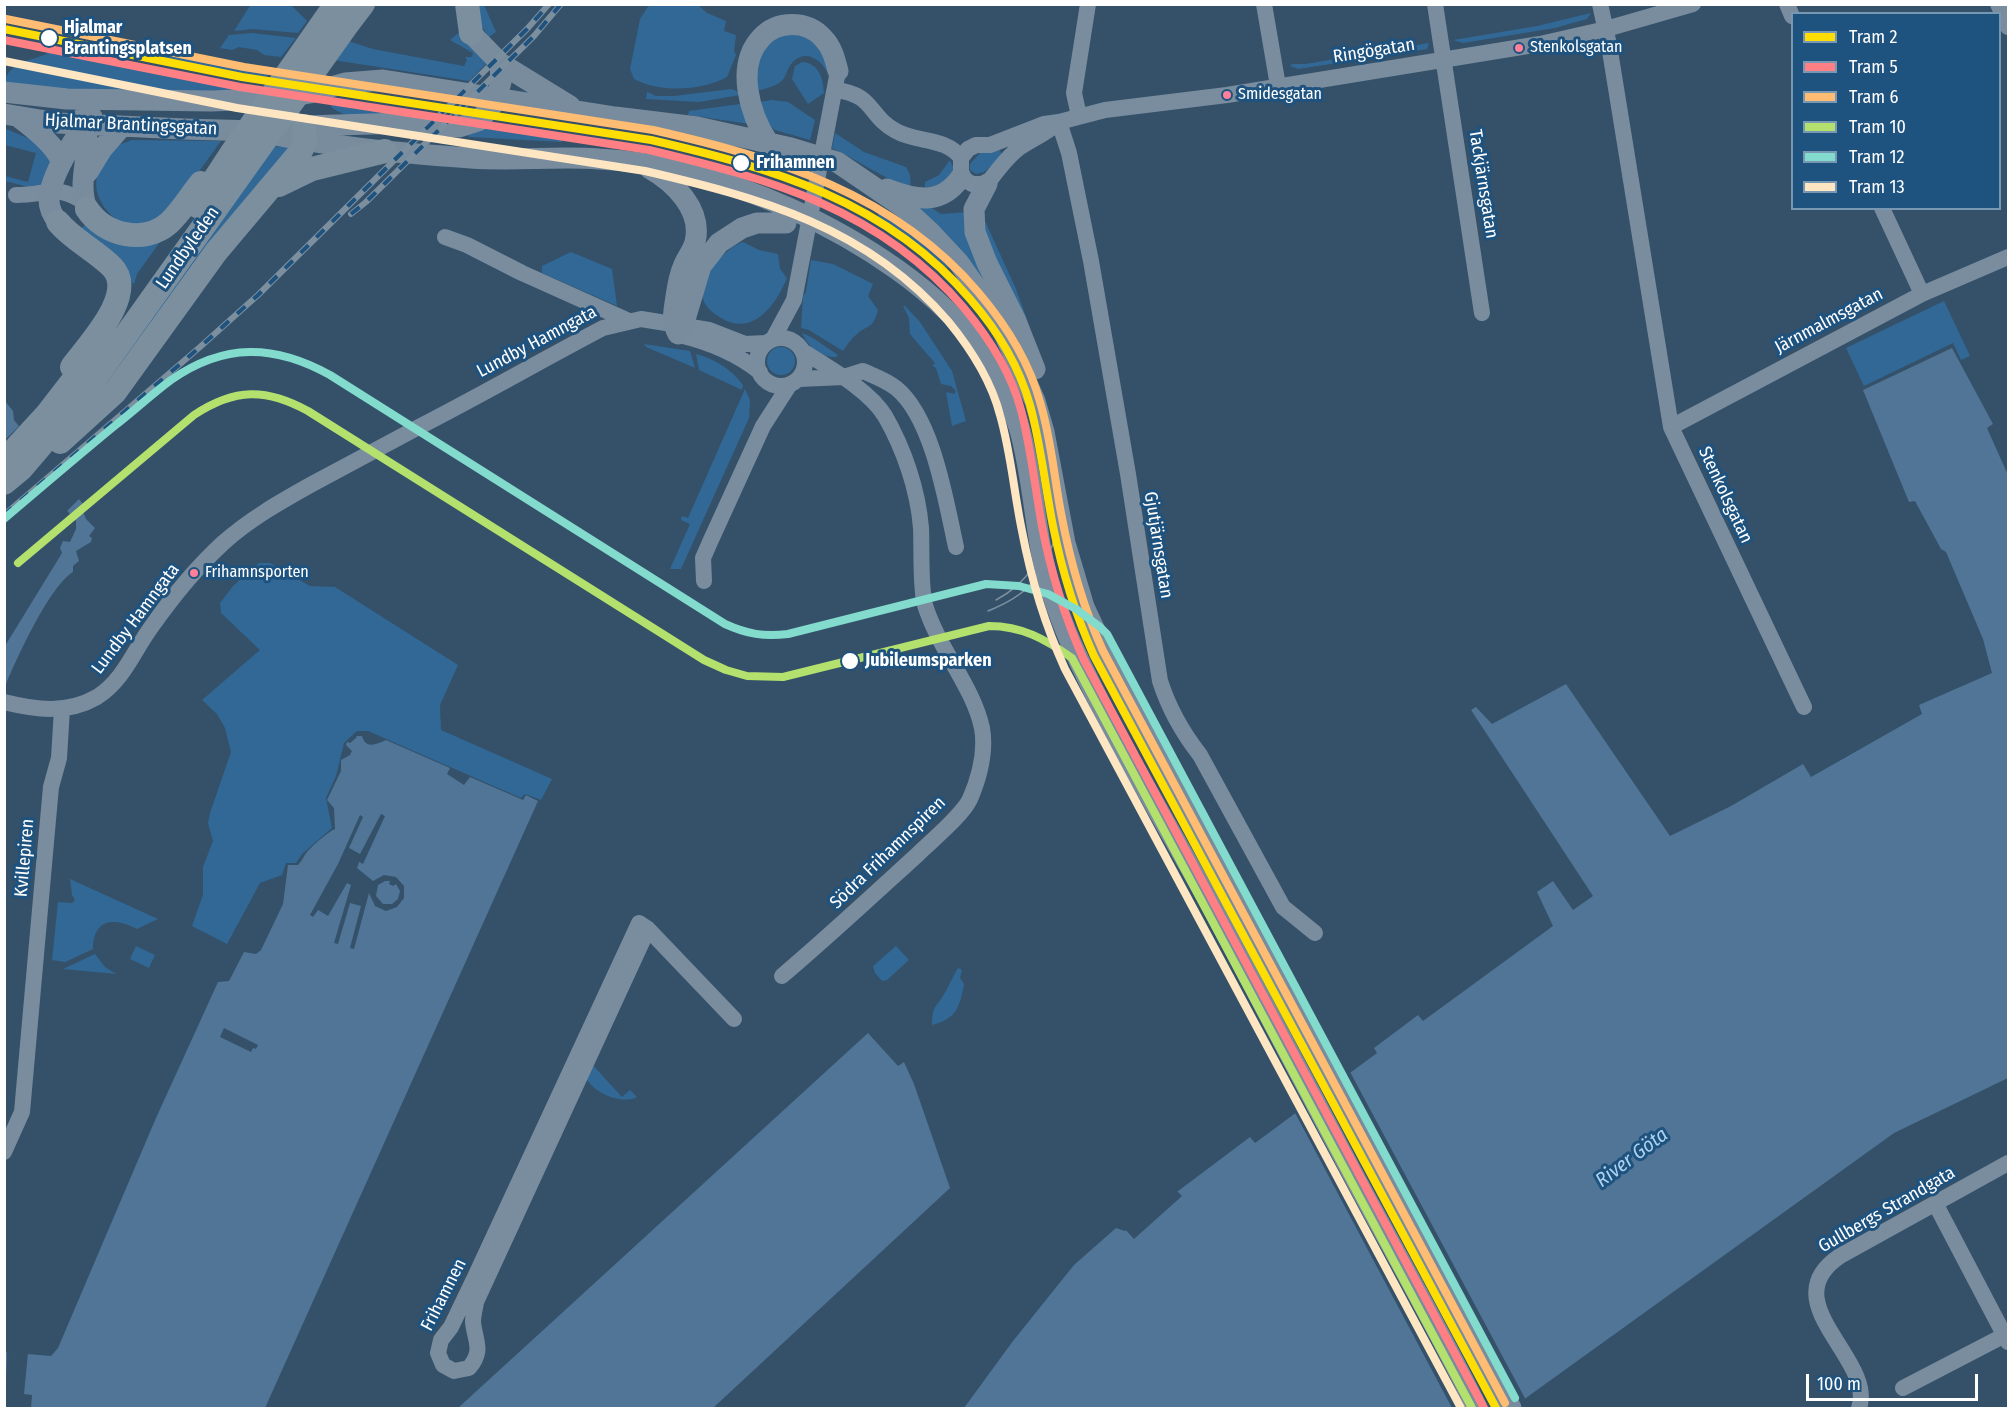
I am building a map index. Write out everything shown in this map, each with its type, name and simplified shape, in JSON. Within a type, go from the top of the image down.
[{"type":"highway","name":"Lundbyleden","points":[[10,473],[79,401],[214,186],[231,154],[336,4]]},
{"type":"highway","name":"Lundbyleden","points":[[42,441],[54,404],[214,186],[363,4]]},
{"type":"highway","points":[[467,4],[471,33]]},
{"type":"highway","points":[[42,441],[114,392],[239,222],[269,191],[297,156],[304,134]]},
{"type":"highway","points":[[269,191],[312,169],[385,151]]},
{"type":"highway","points":[[86,206],[96,221],[107,229],[129,235],[151,232],[170,223],[214,186]]},
{"type":"highway","points":[[54,404],[61,382],[117,303],[119,285],[112,267],[72,237],[55,218]]},
{"type":"main road","points":[[768,142],[753,117],[748,100],[751,58],[762,37],[783,25],[806,26],[815,30],[831,47],[837,80]]},
{"type":"main road","points":[[471,33],[500,63],[558,97],[575,111]]},
{"type":"main road","points":[[496,99],[501,82],[500,63]]},
{"type":"main road","name":"Hjalmar Brantingsgatan","points":[[4,92],[67,99],[155,101],[282,98],[345,83],[371,80],[396,81],[496,99],[697,127],[768,142],[837,162],[903,207],[954,258],[985,300],[1014,352],[1035,401],[1044,432],[1065,543],[1074,577],[1084,607],[1128,701],[1510,1408]]},
{"type":"main road","points":[[282,98],[300,118],[304,134]]},
{"type":"main road","points":[[67,99],[80,110],[86,124],[88,142],[83,180],[86,206]]},
{"type":"main road","name":"Hjalmar Brantingsgatan","points":[[304,134],[404,123],[459,127],[478,121],[496,99]]},
{"type":"main road","points":[[55,218],[50,204],[51,191],[62,162],[76,136],[86,124],[96,114],[103,111],[155,101]]},
{"type":"main road","points":[[12,116],[47,140],[62,162]]},
{"type":"main road","name":"Hjalmar Brantingsgatan","points":[[12,116],[86,124],[257,130],[304,134],[385,151],[473,159],[574,158],[640,163],[689,173],[791,209],[832,230],[910,280],[951,312],[986,357],[1011,401],[1025,444],[1046,573],[1072,645],[1107,715],[1221,923],[1478,1408]]},
{"type":"main road","points":[[83,180],[102,149],[122,126]]},
{"type":"main road","points":[[640,163],[668,180],[786,223],[846,252],[894,280],[945,324],[992,387],[1008,428],[1021,477],[1029,523],[1041,549]]},
{"type":"main road","points":[[866,180],[916,198],[933,197],[950,191],[961,167]]},
{"type":"main road","points":[[668,180],[694,214],[696,228],[695,243],[680,274],[678,328]]},
{"type":"main road","points":[[987,184],[974,209],[975,232],[1032,359],[1044,413],[1044,432]]},
{"type":"main road","points":[[678,328],[701,266],[719,243],[742,228],[757,223],[786,223]]},
{"type":"street","points":[[1079,116],[1074,93],[1088,4]]},
{"type":"street","points":[[1264,4],[1278,86]]},
{"type":"street","name":"Tackjärnsgatan","points":[[1435,4],[1482,313]]},
{"type":"street","name":"Stenkolsgatan","points":[[1600,4],[1671,427],[1804,707]]},
{"type":"street","name":"Ringögatan","points":[[961,167],[968,149],[976,145],[990,145],[1044,124],[1105,110],[1218,96],[1540,44],[1606,29],[1693,4]]},
{"type":"street","points":[[1998,4],[2008,27]]},
{"type":"street","points":[[704,581],[703,558],[763,426],[805,366],[795,322],[794,300],[837,80],[858,94],[885,124],[916,139],[947,145],[972,184],[987,184]]},
{"type":"street","name":"Ringögatan","points":[[987,184],[1005,160],[1019,148],[1048,132],[1059,122]]},
{"type":"street","name":"Gjutjärnsgatan","points":[[1059,122],[1067,146],[1091,261],[1128,474],[1160,681],[1168,706],[1200,755],[1283,907],[1316,933]]},
{"type":"street","points":[[51,191],[64,192],[86,206],[81,219],[74,223],[55,218],[10,193],[35,195],[51,191]]},
{"type":"street","points":[[1883,210],[1922,294]]},
{"type":"street","name":"Lundby Hamngata","points":[[445,237],[467,245],[522,273],[630,321]]},
{"type":"street","name":"Järnmalmsgatan","points":[[1671,427],[1922,294],[2008,256]]},
{"type":"street","points":[[691,298],[709,330]]},
{"type":"street","points":[[763,426],[765,401],[758,357],[794,300]]},
{"type":"street","name":"Lundby Hamngata","points":[[4,702],[44,709],[62,709],[81,705],[107,690],[115,683],[151,627],[194,573],[249,522],[276,504],[356,460],[580,340],[610,326],[641,319],[678,328],[709,330],[745,344],[769,341]]},
{"type":"street","name":"Lundby Hamngata","points":[[678,328],[734,355],[761,375]]},
{"type":"street","points":[[769,341],[787,338],[844,377]]},
{"type":"street","points":[[761,375],[776,385],[821,376],[844,377],[863,371],[897,389],[914,410],[936,457],[956,547]]},
{"type":"street","name":"Södra Frihamnspiren","points":[[782,976],[824,941],[945,829],[969,801],[982,764],[982,729],[970,696],[933,627],[924,603],[920,525],[911,480],[900,444],[883,413],[844,377]]},
{"type":"street","name":"Kvillepiren","points":[[4,1152],[22,1112],[51,787],[59,758],[62,709]]},
{"type":"street","name":"Frihamnen","points":[[639,923],[648,929],[476,1302],[473,1319],[478,1348],[477,1359],[469,1368],[454,1371],[443,1365],[438,1353],[441,1340],[451,1327],[476,1277],[629,942],[639,923]]},
{"type":"street","points":[[648,929],[735,1019]]},
{"type":"street","name":"Gullbergs Strandgata","points":[[1862,1407],[1862,1396],[1856,1377],[1821,1313],[1816,1297],[1817,1283],[1824,1268],[1840,1256],[2008,1163]]},
{"type":"street","points":[[1903,1388],[2007,1338],[1935,1203]]},
{"type":"shaded area","points":[[251,4],[291,5],[307,21],[298,33],[253,29],[234,31]]},
{"type":"shaded area","points":[[473,5],[484,5],[496,32],[489,37],[479,22]]},
{"type":"shaded area","points":[[649,5],[698,5],[707,13],[726,21],[724,31],[736,35],[734,51],[736,55],[727,77],[717,82],[681,89],[656,87],[634,79],[630,69],[640,19]]},
{"type":"shaded area","points":[[1591,13],[1587,19],[1555,28],[1463,43],[1453,40],[1537,26]]},
{"type":"shaded area","points":[[462,30],[488,62],[469,81],[333,60],[348,41],[373,49],[464,66],[467,60],[465,57],[472,57],[473,53],[450,40]]},
{"type":"shaded area","points":[[252,33],[296,38],[281,57],[264,55],[257,50],[239,47],[232,50],[220,48],[229,35]]},
{"type":"shaded area","points":[[773,34],[814,36],[830,71],[827,72],[816,59],[802,57],[792,63],[784,79],[779,83],[756,91],[755,64]]},
{"type":"shaded area","points":[[96,38],[131,47],[254,68],[269,74],[265,79],[96,46]]},
{"type":"shaded area","points":[[1429,43],[1427,49],[1298,69],[1290,66],[1292,64],[1306,64]]},
{"type":"shaded area","points":[[48,48],[258,89],[255,94],[84,93],[5,83],[10,71],[27,61],[47,54]]},
{"type":"shaded area","points":[[802,62],[812,65],[819,72],[824,93],[808,104],[792,79],[795,66]]},
{"type":"shaded area","points":[[731,89],[740,95],[699,102],[646,99],[647,92],[656,96],[674,96]]},
{"type":"shaded area","points":[[772,100],[788,102],[815,120],[810,140],[775,130],[763,121],[758,102]]},
{"type":"shaded area","points":[[332,103],[402,113],[356,117],[339,112],[331,107]]},
{"type":"shaded area","points":[[740,104],[750,124],[688,115],[689,111]]},
{"type":"shaded area","points":[[487,126],[562,137],[562,142],[469,137],[468,135],[482,131]]},
{"type":"shaded area","points":[[4,128],[30,139],[52,156],[44,185],[33,188],[5,181],[5,176],[28,182],[36,153],[5,145]]},
{"type":"shaded area","points":[[835,133],[864,152],[906,167],[910,175],[911,189],[832,148]]},
{"type":"shaded area","points":[[132,140],[221,141],[166,217],[129,225],[115,218],[104,207],[96,184],[100,169],[113,147]]},
{"type":"shaded area","points":[[273,146],[293,148],[118,379],[90,402]]},
{"type":"shaded area","points":[[999,149],[1003,156],[984,172],[976,174],[970,170],[970,164],[980,153]]},
{"type":"shaded area","points":[[950,160],[954,169],[949,181],[925,189],[925,182],[939,175]]},
{"type":"shaded area","points":[[927,205],[941,214],[968,212],[1023,343],[916,208]]},
{"type":"shaded area","points":[[878,209],[916,234],[950,265],[947,268],[926,250],[878,217]]},
{"type":"shaded area","points":[[979,218],[984,219],[1016,289],[1028,322],[1023,325]]},
{"type":"shaded area","points":[[86,224],[170,228],[137,274],[134,284],[126,279],[79,230]]},
{"type":"shaded area","points":[[743,242],[759,250],[778,254],[780,269],[787,278],[769,309],[751,322],[741,324],[730,322],[713,313],[704,302],[702,292],[708,274],[721,257],[728,250]]},
{"type":"shaded area","points":[[571,252],[612,269],[617,306],[542,273],[542,266]]},
{"type":"shaded area","points":[[811,260],[833,264],[873,284],[868,296],[878,310],[876,317],[872,324],[860,331],[843,351],[809,330],[801,328],[803,296],[806,292]]},
{"type":"shaded area","points":[[1944,301],[1970,356],[1961,360],[1953,343],[1864,386],[1846,348]]},
{"type":"shaded area","points":[[903,306],[920,322],[952,371],[966,421],[952,426],[946,392],[954,394],[956,391],[951,386],[941,384],[936,368],[932,365],[935,364],[934,362],[910,334],[909,318]]},
{"type":"shaded area","points":[[802,333],[838,355],[830,357],[820,353],[811,347]]},
{"type":"shaded area","points":[[644,344],[690,351],[695,368],[646,347]]},
{"type":"shaded area","points":[[781,347],[791,351],[795,361],[791,371],[781,375],[771,371],[767,361],[771,351]]},
{"type":"shaded area","points":[[696,354],[728,369],[743,385],[742,390],[699,370]]},
{"type":"shaded area","points":[[745,389],[750,400],[749,418],[681,569],[670,569],[690,524],[681,520],[682,516],[688,518]]},
{"type":"shaded area","points":[[259,563],[270,563],[310,586],[335,587],[458,665],[440,705],[441,730],[552,779],[541,800],[525,794],[521,798],[368,731],[357,731],[344,743],[336,776],[326,798],[332,828],[302,854],[296,863],[286,863],[282,875],[260,883],[227,944],[192,926],[203,895],[203,867],[213,841],[208,823],[210,813],[231,752],[225,728],[217,714],[202,700],[260,650],[221,613],[220,603],[233,586]]},
{"type":"shaded area","points":[[70,879],[158,919],[137,929],[121,923],[107,923],[97,931],[93,949],[65,962],[52,960],[58,902],[72,903],[75,900]]},
{"type":"shaded area","points":[[136,946],[155,955],[149,968],[130,959]]},
{"type":"shaded area","points":[[896,946],[909,960],[887,980],[882,981],[875,973],[873,966]]},
{"type":"shaded area","points":[[95,954],[105,967],[116,974],[63,969]]},
{"type":"shaded area","points":[[958,968],[962,970],[960,978],[964,984],[961,999],[952,1015],[932,1025],[934,1010]]},
{"type":"shaded area","points":[[590,1062],[622,1097],[630,1090],[637,1097],[623,1100],[601,1093],[586,1078]]},
{"type":"water","name":"River Göta","points":[[1952,348],[1993,424],[1987,428],[2008,475],[2008,1078],[1894,1133],[1512,1408],[964,1408],[1013,1341],[1074,1265],[1116,1228],[1125,1231],[1250,1137],[1255,1143],[1377,1053],[1374,1048],[1418,1015],[1423,1021],[1553,926],[1537,892],[1553,881],[1573,910],[1593,896],[1471,710],[1476,707],[1492,724],[1566,684],[1670,836],[1731,806],[1803,764],[1811,777],[1922,714],[1919,705],[1992,673],[1983,639],[1946,552],[1941,549],[1915,501],[1909,502],[1863,390]]},
{"type":"water","points":[[4,400],[13,411],[14,420],[83,504],[81,507],[86,519],[95,528],[89,536],[92,538],[91,542],[76,551],[79,561],[73,566],[73,572],[54,592],[44,607],[6,684],[5,646],[62,553],[60,548],[63,541],[70,542],[76,529],[76,521],[5,439]]},
{"type":"water","points":[[356,736],[362,736],[366,743],[371,745],[386,740],[450,768],[447,774],[464,785],[470,777],[523,800],[526,795],[538,801],[265,1408],[5,1408],[5,1352],[51,1356],[58,1348],[156,1118],[218,982],[229,981],[244,952],[256,954],[261,950],[283,904],[288,865],[298,865],[312,846],[335,829],[334,808],[327,800],[341,771],[341,760],[350,755],[352,751],[346,745],[347,742],[350,743]]},
{"type":"water","points":[[868,1033],[898,1066],[904,1062],[914,1084],[950,1188],[713,1408],[458,1408]]},
{"type":"pier","points":[[21,424],[81,497],[64,514],[4,444],[5,440]]},
{"type":"pier","points":[[381,814],[385,816],[363,864],[359,862],[357,868],[373,881],[384,875],[396,877],[404,886],[404,898],[397,907],[386,911],[375,906],[369,893],[354,949],[350,948],[361,906],[350,903],[338,944],[334,943],[351,885],[347,883],[328,916],[318,910],[313,917],[310,915],[338,864],[360,815],[363,817],[349,848],[360,854]],"holes":[[[390,881],[389,884],[393,886],[396,884],[400,891],[398,899],[392,904],[383,904],[376,896],[378,885]]]},
{"type":"pier","points":[[224,1028],[258,1045],[256,1049],[253,1048],[251,1052],[220,1037]]},
{"type":"pier","points":[[1349,1070],[1527,1402],[1517,1408],[1452,1408],[1294,1111]]},
{"type":"pier","points":[[1175,1189],[1182,1196],[1134,1239],[1124,1228]]},
{"type":"pier","points":[[7,1352],[28,1353],[24,1394],[32,1395],[31,1408],[5,1408]]},
{"type":"tram line","name":"6","points":[[6,19],[244,67],[653,130],[699,141],[788,167],[830,184],[871,205],[909,229],[945,258],[978,292],[998,317],[1030,372],[1047,429],[1061,513],[1073,566],[1083,601],[1103,651],[1505,1403]]},
{"type":"tram line","name":"2","points":[[4,29],[242,77],[651,140],[696,151],[740,163],[825,193],[864,213],[902,237],[937,265],[970,299],[989,323],[1020,376],[1034,420],[1061,559],[1075,608],[1094,656],[1496,1408]]},
{"type":"tram line","name":"5","points":[[4,40],[240,87],[649,150],[694,161],[780,187],[820,203],[859,222],[896,246],[931,274],[964,308],[982,331],[998,356],[1017,396],[1050,561],[1059,595],[1084,660],[1484,1408]]},
{"type":"tram line","name":"13","points":[[4,61],[237,108],[645,171],[688,181],[810,221],[847,239],[883,262],[916,289],[948,321],[979,365],[991,389],[1004,429],[1034,584],[1051,636],[1065,669],[1461,1408]]},
{"type":"tram line","name":"12","points":[[4,519],[171,380],[210,359],[249,352],[269,353],[309,365],[330,375],[725,624],[741,630],[763,635],[788,634],[986,584],[1019,586],[1048,594],[1076,609],[1107,634],[1515,1398]]},
{"type":"tram line","name":"10","points":[[18,563],[194,415],[223,400],[251,394],[264,395],[293,403],[308,411],[704,660],[726,670],[747,676],[783,677],[989,626],[1023,631],[1052,645],[1072,658],[1472,1408]]},
{"type":"tram line","points":[[988,611],[1014,598],[1031,584],[1055,539]]},
{"type":"tram line","points":[[996,600],[1017,586],[1033,567]]},
{"type":"railway","points":[[4,515],[258,295],[527,29],[549,4]]},
{"type":"railway","points":[[351,214],[366,202],[534,36],[561,4]]},
{"type":"place","name":"Hjalmar Brantingsplatsen","points":[[49,38]]},
{"type":"place","name":"Stenkolsgatan","points":[[1519,48]]},
{"type":"place","name":"Smidesgatan","points":[[1227,95]]},
{"type":"place","name":"Frihamnen","points":[[741,163]]},
{"type":"place","name":"Frihamnsporten","points":[[194,573]]},
{"type":"place","name":"Jubileumsparken","points":[[850,661]]}]
